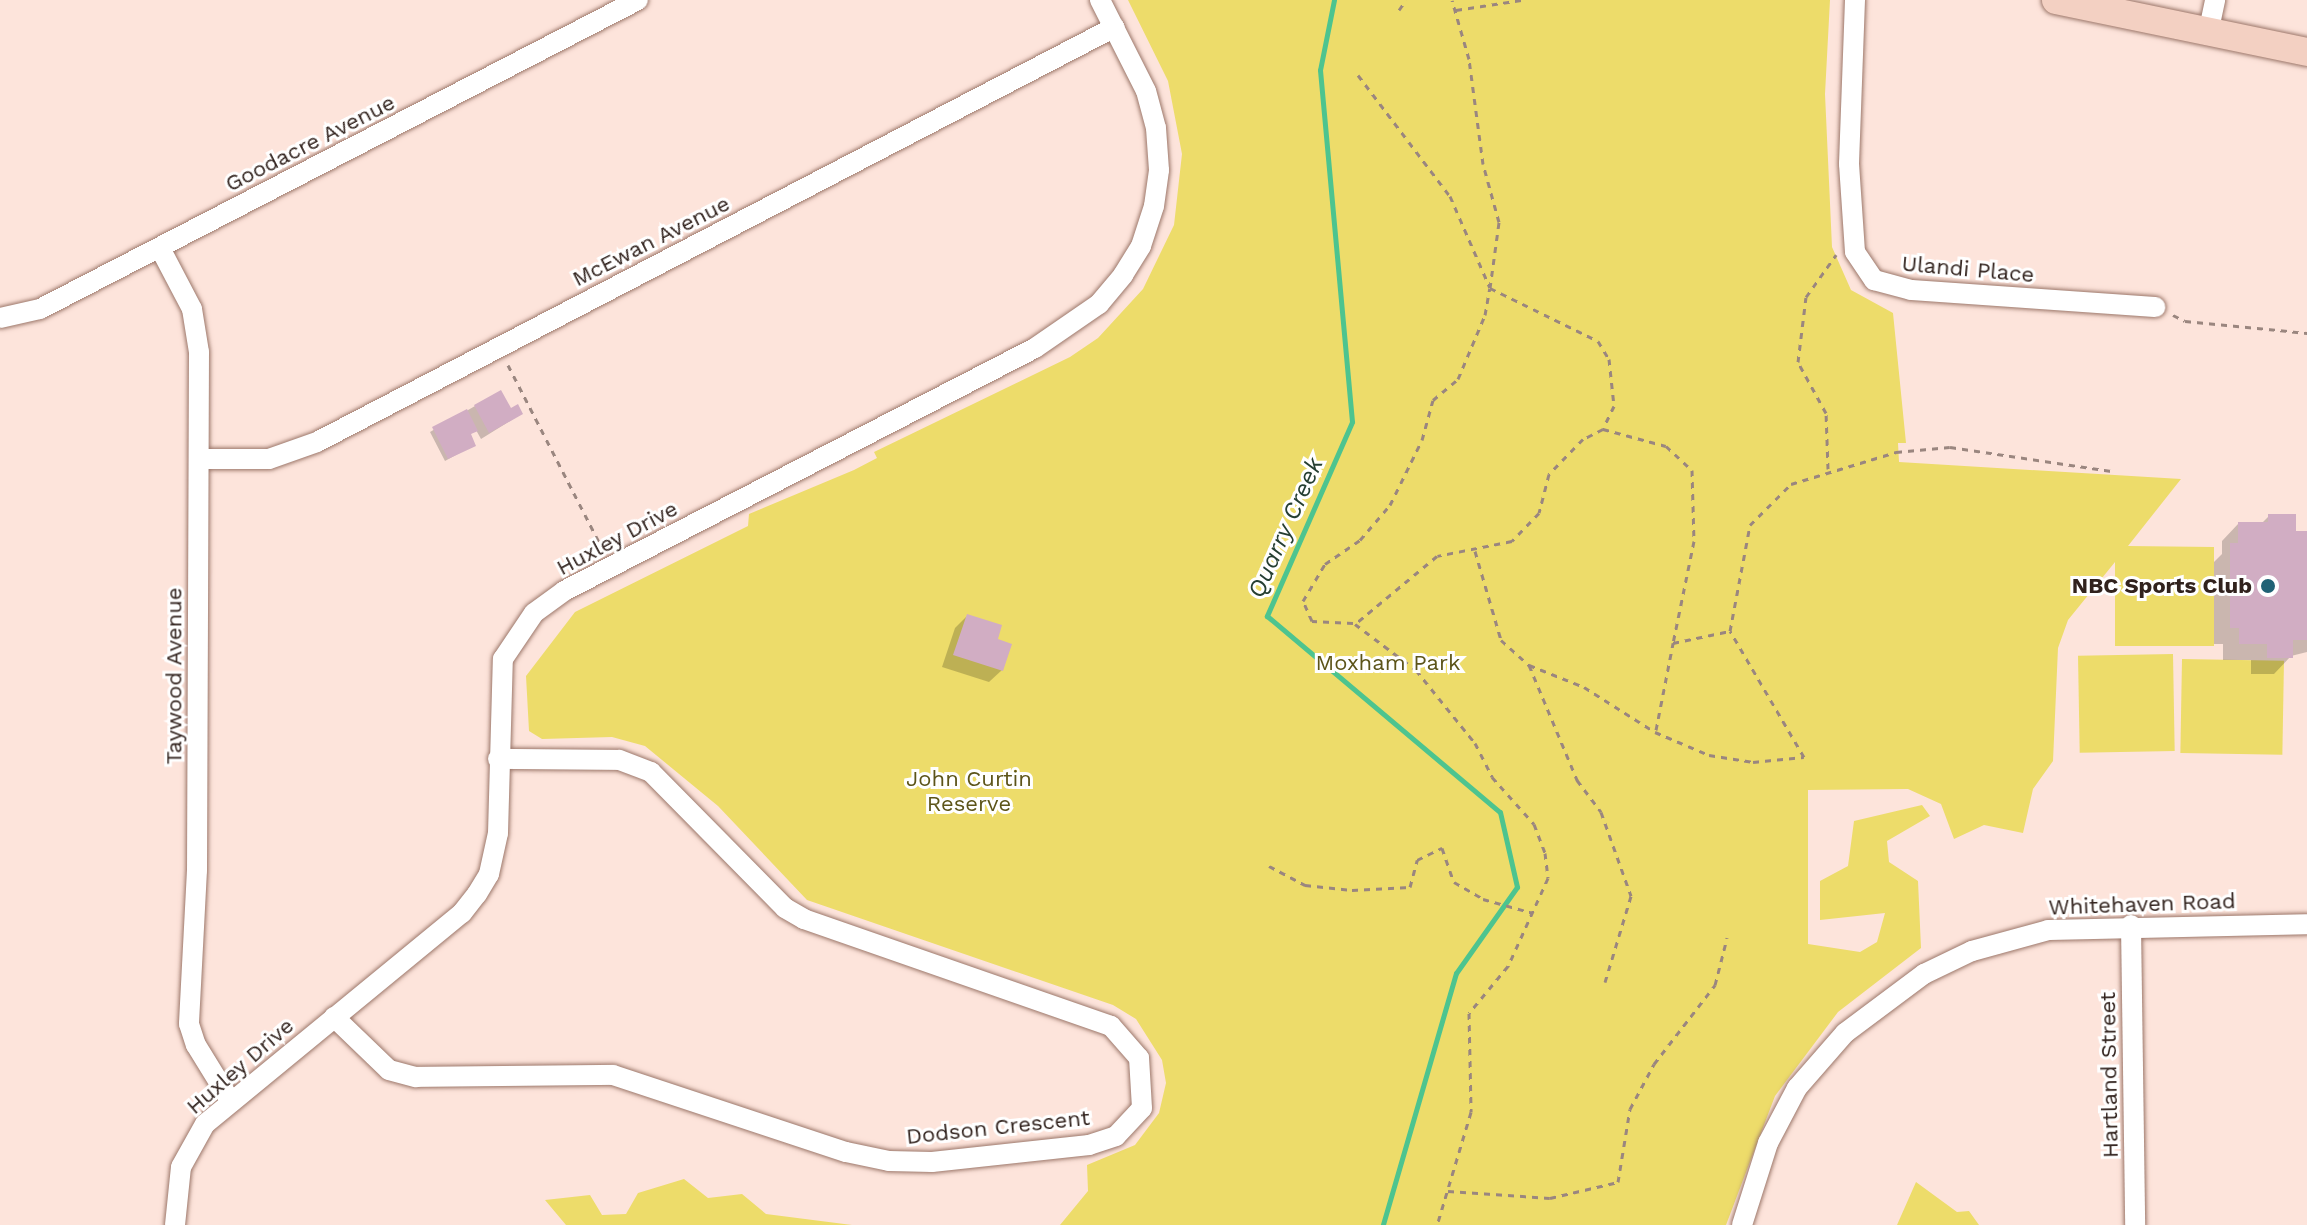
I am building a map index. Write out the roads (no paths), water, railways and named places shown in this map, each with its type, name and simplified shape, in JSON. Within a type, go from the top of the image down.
[{"type":"main road","points":[[2056,0],[2209,29],[2307,52]]},
{"type":"street","name":"Goodacre Avenue","points":[[0,318],[40,309],[638,0]]},
{"type":"street","name":"Huxley Drive","points":[[175,1225],[181,1167],[205,1124],[462,913],[489,874],[498,833],[498,684],[503,659],[516,635],[534,613],[564,591],[1035,348],[1099,304],[1141,246],[1159,170],[1156,128],[1146,91],[1100,0]]},
{"type":"street","name":"Ulandi Place","points":[[1855,0],[1849,164],[1855,252],[1874,280],[1890,287],[2155,307]]},
{"type":"street","points":[[2209,29],[2215,0]]},
{"type":"street","name":"McEwan Avenue","points":[[200,459],[290,454],[1115,27]]},
{"type":"street","name":"Taywood Avenue","points":[[160,248],[192,309],[197,330],[200,459],[197,870],[189,1024],[196,1045],[231,1102]]},
{"type":"street","name":"Dodson Crescent","points":[[334,1017],[389,1070],[416,1077],[613,1075],[846,1152],[889,1161],[932,1162],[1089,1145],[1116,1136],[1142,1108],[1139,1058],[1111,1026],[794,914],[651,772],[619,760],[498,759]]},
{"type":"street","name":"Whitehaven Road","points":[[1742,1225],[1768,1143],[1797,1088],[1875,1006],[1924,974],[1989,945],[2048,930],[2131,925],[2307,924]]},
{"type":"street","name":"Hartland Street","points":[[2131,925],[2135,1225]]},
{"type":"waterway","name":"Quarry Creek","points":[[1334,0],[1320,70],[1352,422],[1267,616],[1500,812],[1517,887],[1456,973],[1383,1225]]},
{"type":"place","name":"NBC Sports Club","points":[[2268,586]]},
{"type":"park label","name":"Moxham Park","points":[[1388,663]]},
{"type":"park label","name":"John Curtin Reserve","points":[[969,790]]}]
